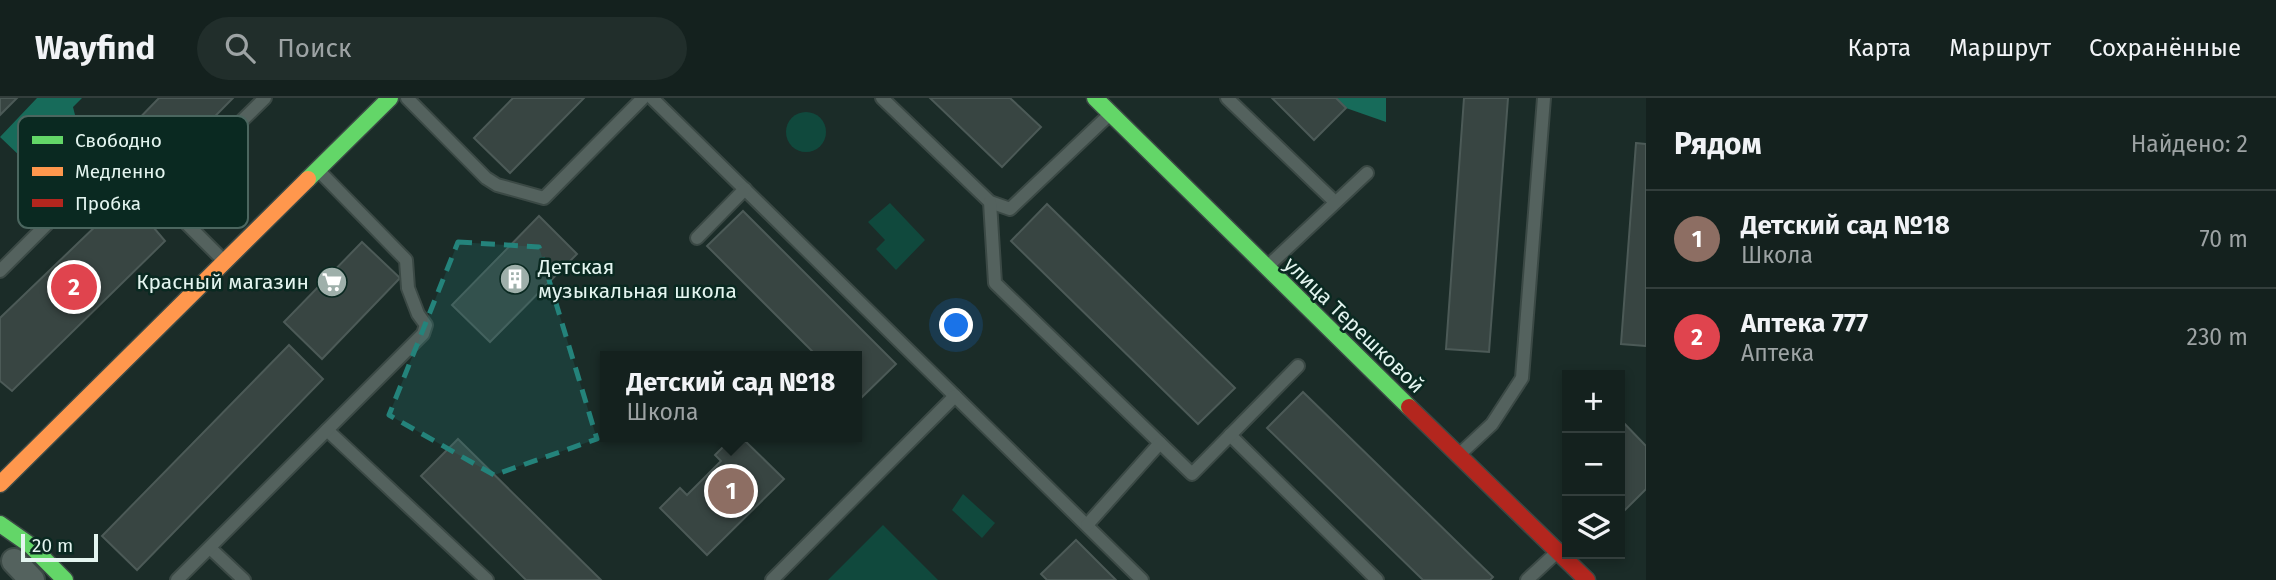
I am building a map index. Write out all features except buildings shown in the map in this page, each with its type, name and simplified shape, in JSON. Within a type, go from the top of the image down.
[{"type":"street","points":[[0,484],[390,98]]},
{"type":"street","name":"улица Терешковой","points":[[1094,98],[1587,580]]},
{"type":"street","points":[[0,524],[30,545],[65,580]]},
{"type":"street","points":[[13,561],[32,580]]},
{"type":"lane","points":[[247,116],[265,98]]},
{"type":"lane","points":[[407,98],[486,178],[497,185],[544,198],[643,98]]},
{"type":"lane","points":[[652,98],[1142,580]]},
{"type":"lane","points":[[882,98],[990,202],[1010,209],[1111,114]]},
{"type":"lane","points":[[1227,98],[1335,202]]},
{"type":"lane","points":[[1458,455],[1492,424],[1522,378],[1544,98]]},
{"type":"lane","points":[[177,580],[423,334],[426,325],[418,314],[408,288],[406,260],[318,169]]},
{"type":"lane","points":[[1266,269],[1367,173]]},
{"type":"lane","points":[[697,238],[745,189]]},
{"type":"lane","points":[[990,202],[995,283],[1192,474],[1298,366]]},
{"type":"lane","points":[[0,271],[43,228]]},
{"type":"lane","points":[[191,228],[225,262]]},
{"type":"lane","points":[[772,580],[955,396]]},
{"type":"lane","points":[[327,430],[487,580]]},
{"type":"lane","points":[[1230,435],[1377,580]]},
{"type":"lane","points":[[1087,525],[1160,443]]},
{"type":"lane","points":[[209,548],[244,580]]},
{"type":"lane","points":[[1527,580],[1558,552]]},
{"type":"highlighted area","points":[[458,242],[539,247],[597,439],[494,475],[389,415]]},
{"type":"green space","points":[[37,98],[82,98],[73,107],[75,116],[20,116]]},
{"type":"green space","points":[[1336,98],[1386,98],[1386,122],[1346,108]]},
{"type":"green space","points":[[806,112],[820,118],[826,132],[820,146],[806,152],[792,146],[786,132],[792,118]]},
{"type":"green space","points":[[18,118],[18,154],[0,137]]},
{"type":"green space","points":[[890,203],[925,240],[896,270],[876,249],[885,240],[868,222]]},
{"type":"green space","points":[[963,494],[995,523],[982,538],[952,510]]},
{"type":"green space","points":[[883,525],[938,580],[828,580]]},
{"type":"traffic: fast","points":[[308,179],[390,98]]},
{"type":"traffic: fast","points":[[1095,98],[1409,407]]},
{"type":"traffic: fast","points":[[0,524],[30,545],[65,580]]},
{"type":"traffic: slow","points":[[0,484],[308,179]]},
{"type":"traffic: jam","points":[[1409,407],[1587,580]]},
{"type":"place","name":"Детская музыкальная школа","points":[[515,279]]},
{"type":"place","name":"Красный магазин","points":[[332,282]]},
{"type":"place","name":"Аптека 777","points":[[74,287]]},
{"type":"place","name":"Детский сад №18","points":[[731,491]]}]
